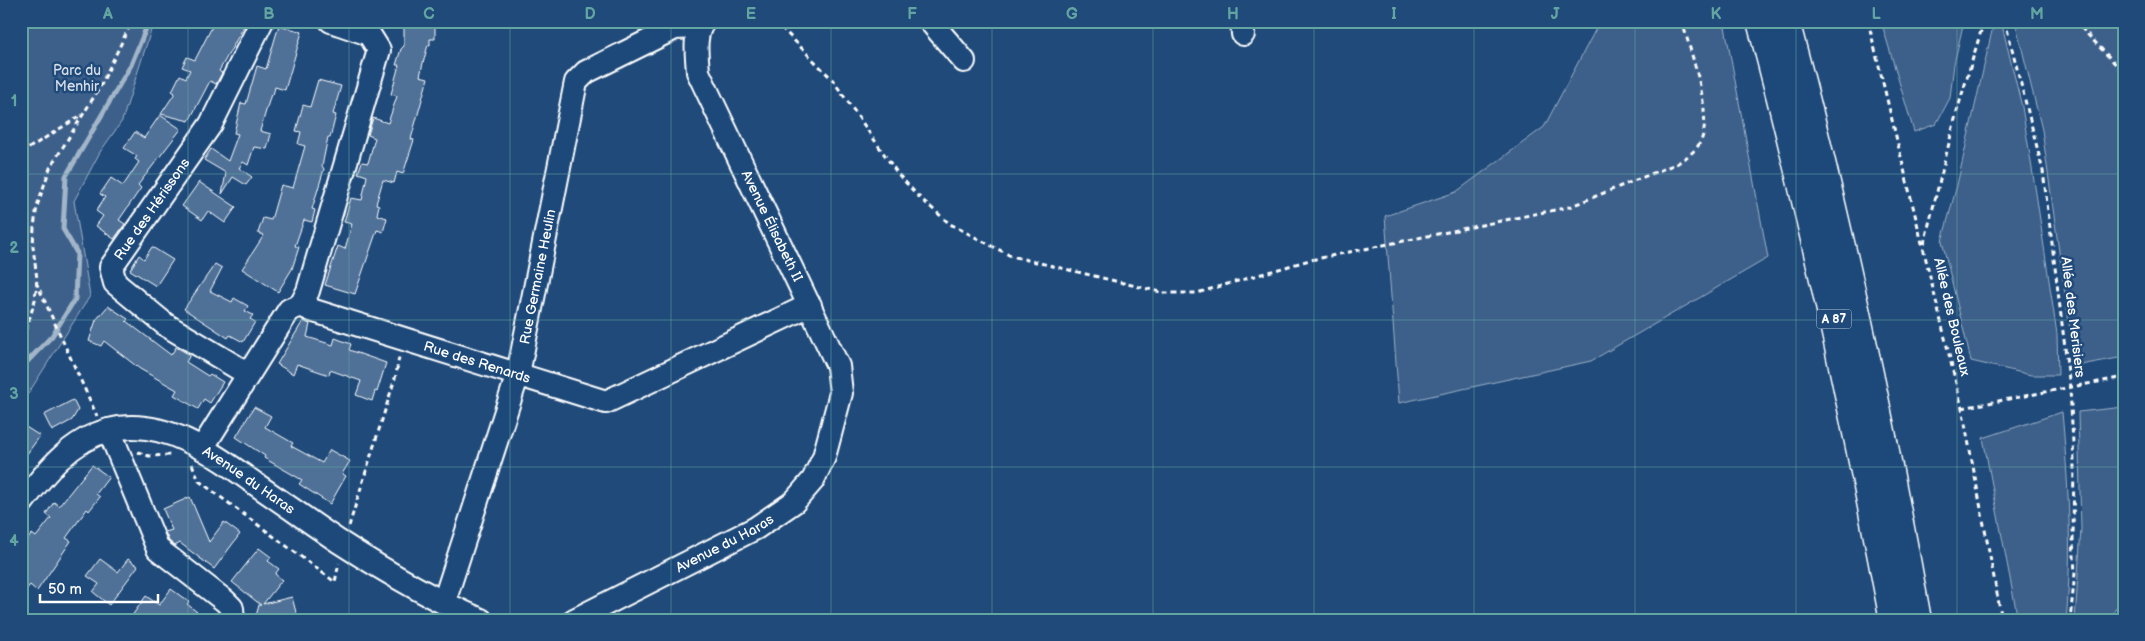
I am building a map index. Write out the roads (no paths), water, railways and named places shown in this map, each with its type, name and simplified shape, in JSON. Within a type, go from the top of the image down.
[{"type":"highway","name":"A 87","points":[[1761,21],[1831,306],[1894,620]]},
{"type":"highway","name":"A 87","points":[[1785,21],[1854,301],[1882,432],[1917,620]]},
{"type":"street","name":"Rue des Hérissons","points":[[248,374],[166,325],[115,283],[111,267],[211,124],[262,21]]},
{"type":"street","points":[[930,21],[964,61]]},
{"type":"street","points":[[196,454],[289,310],[301,305],[308,291],[379,50],[369,34],[344,24]]},
{"type":"street","name":"Avenue Élisabeth II","points":[[702,24],[696,43],[698,72],[838,366],[840,393],[833,426]]},
{"type":"street","name":"Rue Germaine Heulin","points":[[444,602],[518,374],[576,82],[586,72],[675,28],[702,24]]},
{"type":"street","name":"Rue des Renards","points":[[301,305],[311,310],[606,402],[810,304]]},
{"type":"street","name":"Avenue du Haras","points":[[574,620],[756,528],[794,502],[813,480],[824,457],[833,426]]},
{"type":"street","name":"Avenue du Haras","points":[[21,504],[45,473],[73,447],[144,429],[172,434],[196,454],[393,575],[481,620]]},
{"type":"street","points":[[108,437],[158,549],[225,601],[232,608],[233,620]]},
{"type":"waterway","points":[[21,368],[52,336],[75,299],[77,253],[63,229],[66,176],[131,65],[149,21]]},
{"type":"park label","name":"Parc du Menhir","points":[[77,78]]}]
